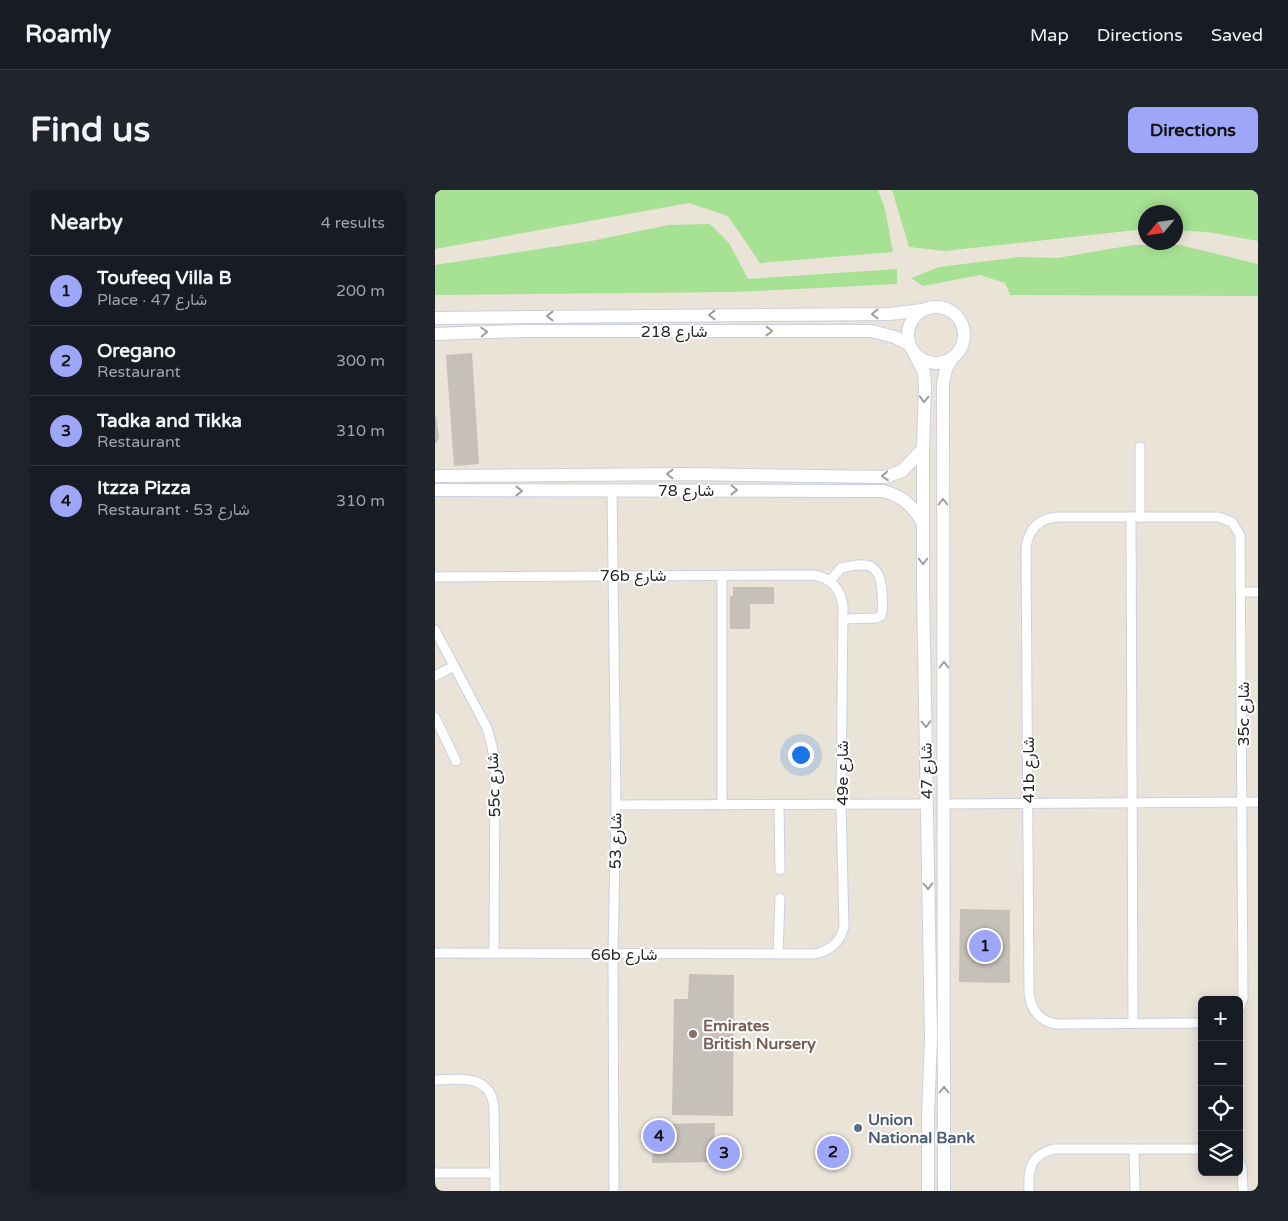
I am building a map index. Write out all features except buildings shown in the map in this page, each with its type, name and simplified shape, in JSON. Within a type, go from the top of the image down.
[{"type":"street","points":[[435,318],[897,314],[939,307],[954,314],[959,320],[963,336],[958,351],[953,357],[935,363],[923,360],[912,349],[908,329],[916,314],[923,310]]},
{"type":"street","name":"شارع 218","points":[[435,334],[520,331],[871,331],[895,336],[912,349]]},
{"type":"street","name":"شارع 47","points":[[912,349],[921,365],[925,379],[923,523],[931,1039],[928,1114],[929,1191]]},
{"type":"street","name":"شارع 47","points":[[945,1191],[943,383],[946,369],[953,357]]},
{"type":"street","points":[[1141,446],[1135,517],[1133,1022],[1198,1023]]},
{"type":"street","name":"شارع 78","points":[[435,476],[885,477],[902,471],[923,449]]},
{"type":"street","points":[[552,490],[551,486],[554,482],[579,481],[589,475]]},
{"type":"street","points":[[436,490],[449,486],[495,485],[500,481],[498,476]]},
{"type":"street","name":"شارع 78","points":[[436,490],[883,492],[896,494],[906,500],[923,523]]},
{"type":"street","name":"شارع 53","points":[[612,490],[616,805],[613,954],[613,1191]]},
{"type":"street","name":"41b شارع","points":[[1133,1022],[1056,1024],[1044,1020],[1031,1006],[1029,993],[1027,540],[1029,534],[1038,523],[1051,517],[1135,517]]},
{"type":"street","name":"35c شارع","points":[[1135,517],[1218,517],[1232,522],[1240,535],[1242,592],[1243,996]]},
{"type":"street","points":[[830,581],[841,568],[869,566],[875,569],[881,578],[883,611],[881,616],[876,618],[843,619]]},
{"type":"street","name":"76b شارع","points":[[435,577],[814,575],[830,581]]},
{"type":"street","points":[[722,576],[722,804]]},
{"type":"street","name":"49e شارع","points":[[814,954],[821,953],[834,946],[844,927],[841,805],[843,619],[841,594],[830,581]]},
{"type":"street","points":[[1242,592],[1258,592]]},
{"type":"street","name":"55c شارع","points":[[435,630],[487,728],[494,755],[494,953]]},
{"type":"street","points":[[435,676],[455,666]]},
{"type":"street","points":[[435,717],[456,761]]},
{"type":"street","points":[[944,804],[1258,802]]},
{"type":"street","points":[[616,805],[927,804]]},
{"type":"street","points":[[779,805],[780,870]]},
{"type":"street","points":[[778,954],[780,898]]},
{"type":"street","name":"66b شارع","points":[[435,952],[814,954]]},
{"type":"street","points":[[931,1039],[935,1062],[944,1064]]},
{"type":"street","points":[[435,1080],[473,1080],[479,1082],[489,1091],[494,1103],[495,1191]]},
{"type":"street","points":[[928,1114],[937,1118],[944,1132]]},
{"type":"street","points":[[1134,1149],[1135,1191]]},
{"type":"street","points":[[1029,1191],[1029,1175],[1034,1160],[1047,1151],[1198,1149]]},
{"type":"street","points":[[435,1173],[495,1173]]},
{"type":"street","points":[[1242,1176],[1243,1191]]},
{"type":"green space","points":[[435,190],[878,190],[885,209],[893,252],[760,263],[728,216],[689,203],[435,249]]},
{"type":"green space","points":[[892,190],[1258,190],[1258,241],[1207,232],[1183,230],[1183,205],[1138,205],[1138,230],[945,251],[909,247]]},
{"type":"green space","points":[[710,224],[729,243],[748,279],[897,269],[897,284],[734,292],[435,295],[435,265],[591,241],[669,225]]},
{"type":"green space","points":[[1133,245],[1138,245],[1138,250],[1183,250],[1183,246],[1258,264],[1258,296],[1010,295],[1005,283],[980,275],[923,286],[911,278],[939,267],[1020,257],[1057,258]]},
{"type":"place","name":"Toufeeq Villa B","points":[[985,946]]},
{"type":"place","name":"Emirates British Nursery","points":[[693,1034]]},
{"type":"place","name":"Union National Bank","points":[[858,1128]]},
{"type":"place","name":"Itzza Pizza","points":[[659,1136]]},
{"type":"place","name":"Oregano","points":[[833,1152]]},
{"type":"place","name":"Tadka and Tikka","points":[[724,1153]]}]
